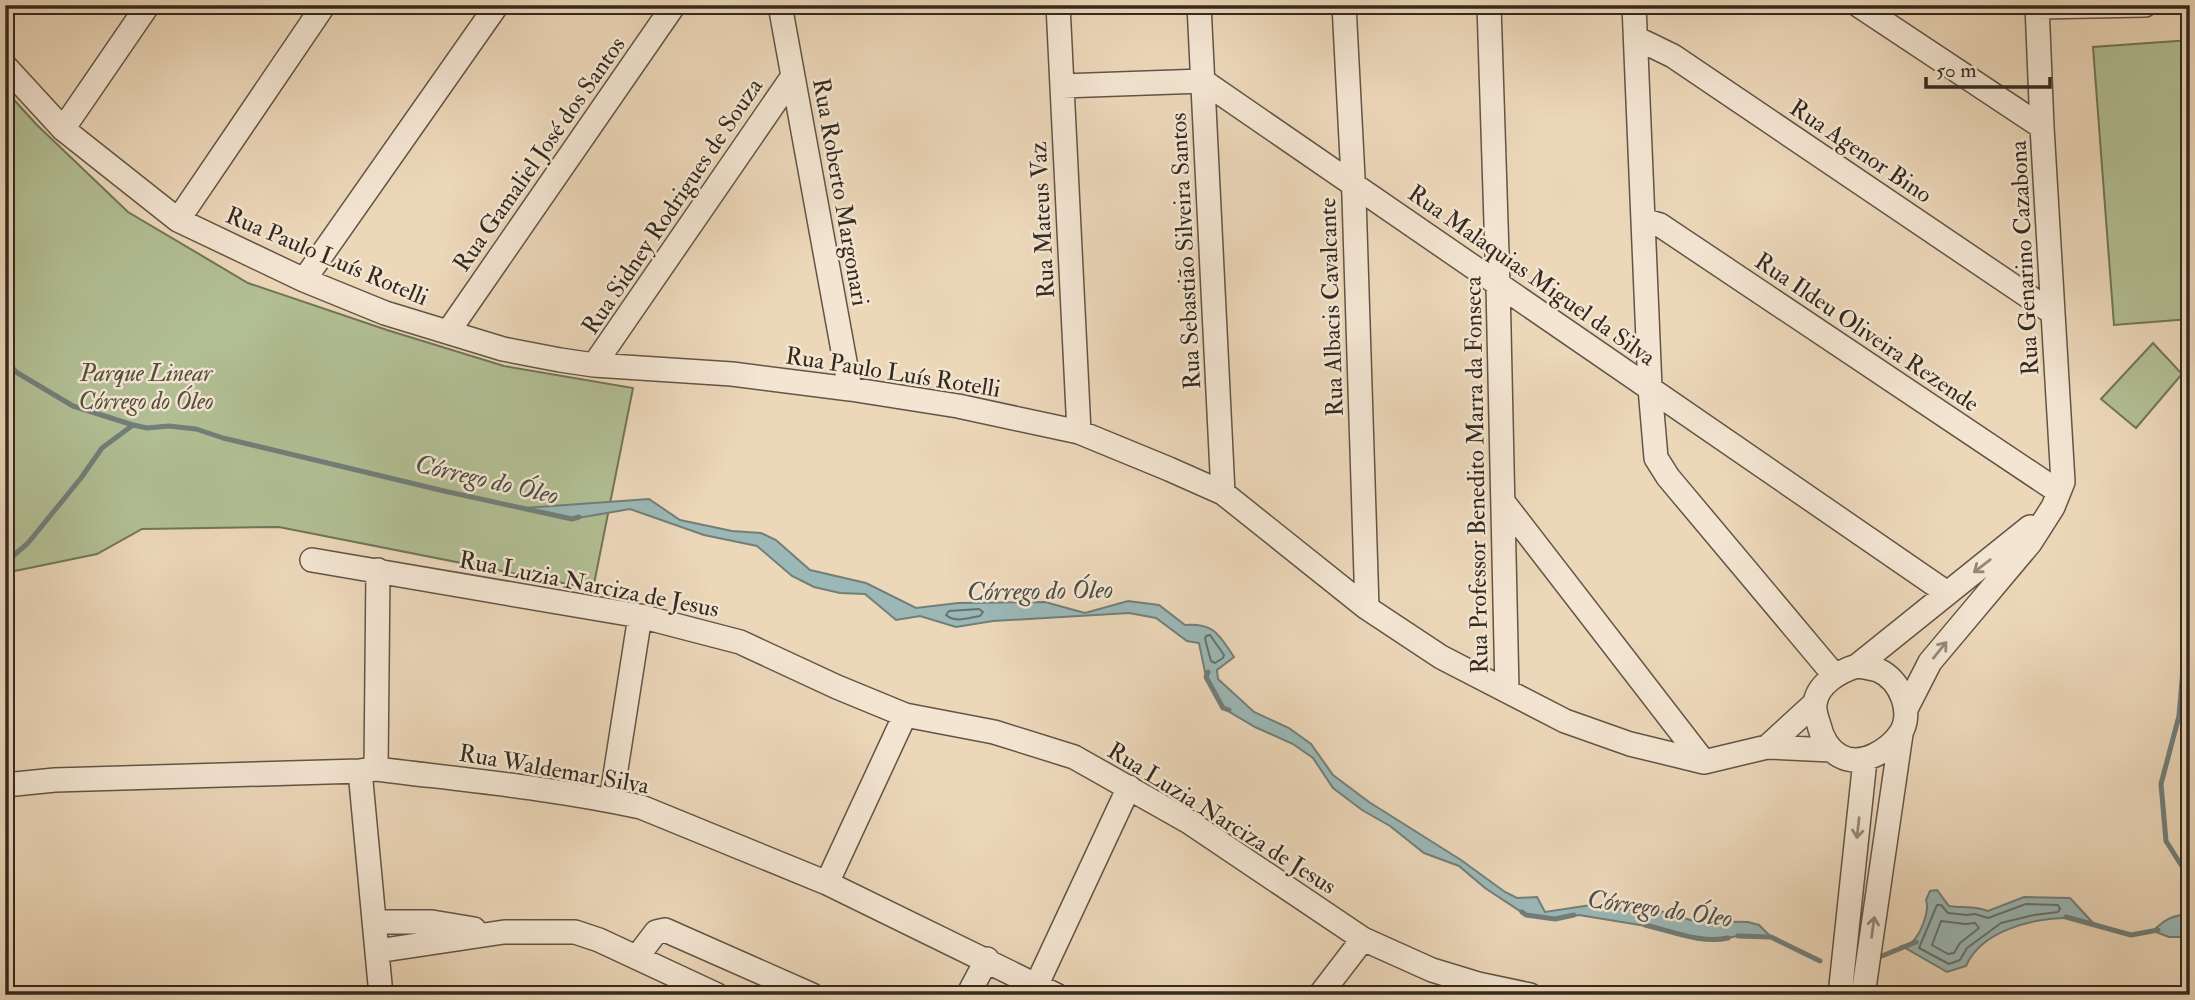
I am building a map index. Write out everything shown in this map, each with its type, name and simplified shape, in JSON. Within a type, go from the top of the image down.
[{"type":"street","points":[[62,129],[148,5]]},
{"type":"street","points":[[178,220],[324,5]]},
{"type":"street","points":[[304,280],[497,5]]},
{"type":"street","name":"Rua Gamaliel José dos Santos","points":[[448,332],[674,5]]},
{"type":"street","name":"Rua Roberto Margonari","points":[[780,5],[850,389]]},
{"type":"street","name":"Rua Mateus Vaz","points":[[1058,5],[1079,432]]},
{"type":"street","name":"Rua Sebastião Silveira Santos","points":[[1199,5],[1223,494]]},
{"type":"street","name":"Rua Albacis Cavalcante","points":[[1345,5],[1367,608]]},
{"type":"street","name":"Rua Professor Benedito Marra da Fonseca","points":[[1489,5],[1507,691]]},
{"type":"street","points":[[1634,5],[1650,388],[1656,458],[1668,477],[1835,676]]},
{"type":"street","points":[[1858,5],[2042,127]]},
{"type":"street","points":[[2038,6],[2145,5]]},
{"type":"street","name":"Rua Genarino Cazabona","points":[[1906,709],[1930,662],[2030,543],[2063,482],[2042,127],[2038,6]]},
{"type":"street","name":"Rua Agenor Bino","points":[[1636,38],[1673,56],[2053,313]]},
{"type":"street","name":"Rua Paulo Luís Rotelli","points":[[5,66],[62,129],[178,220],[304,280],[385,313],[503,349],[594,365],[732,374],[850,389],[958,406],[1079,432],[1223,494],[1367,608],[1441,657],[1578,725],[1630,744],[1703,762],[1767,747],[1831,750]]},
{"type":"street","name":"Rua Sidney Rodrigues de Souza","points":[[594,365],[793,76]]},
{"type":"street","points":[[1062,86],[1203,81]]},
{"type":"street","name":"Rua Malaquias Miguel da Silva","points":[[1203,81],[1947,593]]},
{"type":"street","name":"Rua Ildeu Oliveira Rezende","points":[[1643,220],[1660,225],[2056,499]]},
{"type":"street","points":[[1857,666],[2056,499]]},
{"type":"street","points":[[1504,503],[1703,762]]},
{"type":"street","name":"Rua Luzia Narciza de Jesus","points":[[312,560],[640,616],[740,642],[905,715],[995,732],[1074,757],[1189,822],[1363,939],[1432,970],[1478,984],[1530,995]]},
{"type":"street","points":[[378,570],[368,770],[374,922],[381,995]]},
{"type":"street","points":[[611,801],[640,616]]},
{"type":"street","points":[[1863,995],[1906,709],[1903,697],[1890,677],[1877,670],[1857,666],[1835,676],[1820,692],[1815,703],[1819,729],[1824,740],[1831,750],[1842,758],[1865,760],[1886,750],[1901,734]]},
{"type":"street","name":"Rua Paulo Luís Rotelli","points":[[1767,747],[1815,703]]},
{"type":"street","points":[[827,883],[905,715]]},
{"type":"street","points":[[1840,995],[1865,760]]},
{"type":"street","name":"Rua Waldemar Silva","points":[[5,785],[55,780],[368,770],[529,788],[611,801],[641,807],[827,883],[1046,989]]},
{"type":"street","points":[[1046,989],[1129,787]]},
{"type":"street","points":[[374,922],[432,922],[490,933]]},
{"type":"street","points":[[637,957],[656,932],[665,930],[812,995]]},
{"type":"street","points":[[377,951],[490,933],[575,932],[599,940],[718,995]]},
{"type":"street","points":[[1320,995],[1363,939]]},
{"type":"street","points":[[968,995],[987,960]]},
{"type":"green space","points":[[2190,40],[2190,319],[2114,325],[2093,47]]},
{"type":"green space","name":"Parque Linear Córrego do Óleo","points":[[5,90],[37,125],[128,212],[248,283],[504,366],[633,388],[593,589],[279,527],[142,529],[97,554],[5,573]]},
{"type":"green space","points":[[2153,343],[2182,374],[2136,428],[2101,399]]},
{"type":"water","points":[[649,499],[680,520],[732,531],[761,533],[776,540],[810,570],[866,583],[916,608],[958,603],[1045,602],[1085,613],[1128,601],[1159,605],[1185,625],[1210,628],[1220,637],[1234,657],[1217,670],[1218,679],[1254,712],[1289,728],[1311,744],[1333,775],[1505,892],[1517,898],[1537,897],[1545,912],[1591,905],[1638,911],[1650,908],[1694,921],[1748,922],[1759,925],[1771,937],[1737,936],[1719,940],[1579,915],[1555,919],[1526,915],[1485,888],[1459,866],[1424,853],[1390,826],[1362,810],[1333,788],[1313,758],[1293,744],[1255,727],[1223,708],[1206,677],[1199,643],[1187,641],[1156,618],[1129,613],[993,621],[956,627],[920,616],[896,620],[865,594],[840,593],[814,587],[792,576],[757,546],[704,535],[630,509],[572,519],[524,508]]},
{"type":"water","points":[[1937,890],[1949,906],[1988,911],[2024,897],[2070,898],[2093,923],[2068,918],[2054,919],[2009,929],[1983,944],[1966,966],[1947,972],[1902,946],[1911,943],[1919,933],[1926,916],[1926,900],[1930,891]]},
{"type":"water","points":[[2190,914],[2190,937],[2169,937],[2153,931],[2170,918]]},
{"type":"waterway","name":"Córrego do Óleo","points":[[5,358],[16,372],[73,406],[133,425],[147,428],[169,426],[196,429],[223,438],[444,491],[572,519],[579,517]]},
{"type":"waterway","name":"Córrego do Óleo","points":[[5,563],[28,543],[102,448],[133,425]]},
{"type":"waterway","name":"Córrego do Óleo","points":[[2190,621],[2186,635],[2179,716],[2161,784],[2166,841],[2190,879]]},
{"type":"waterway","name":"Córrego do Óleo","points":[[1208,672],[1206,677],[1223,708],[1229,710]]},
{"type":"waterway","name":"Córrego do Óleo","points":[[1522,912],[1526,915],[1555,919],[1574,915]]},
{"type":"waterway","points":[[2066,917],[2131,935],[2158,930]]},
{"type":"waterway","name":"Córrego do Óleo","points":[[1645,925],[1697,938],[1728,938]]},
{"type":"waterway","name":"Córrego do Óleo","points":[[1738,936],[1771,937],[1820,961]]},
{"type":"waterway","points":[[1877,958],[1916,942]]}]
